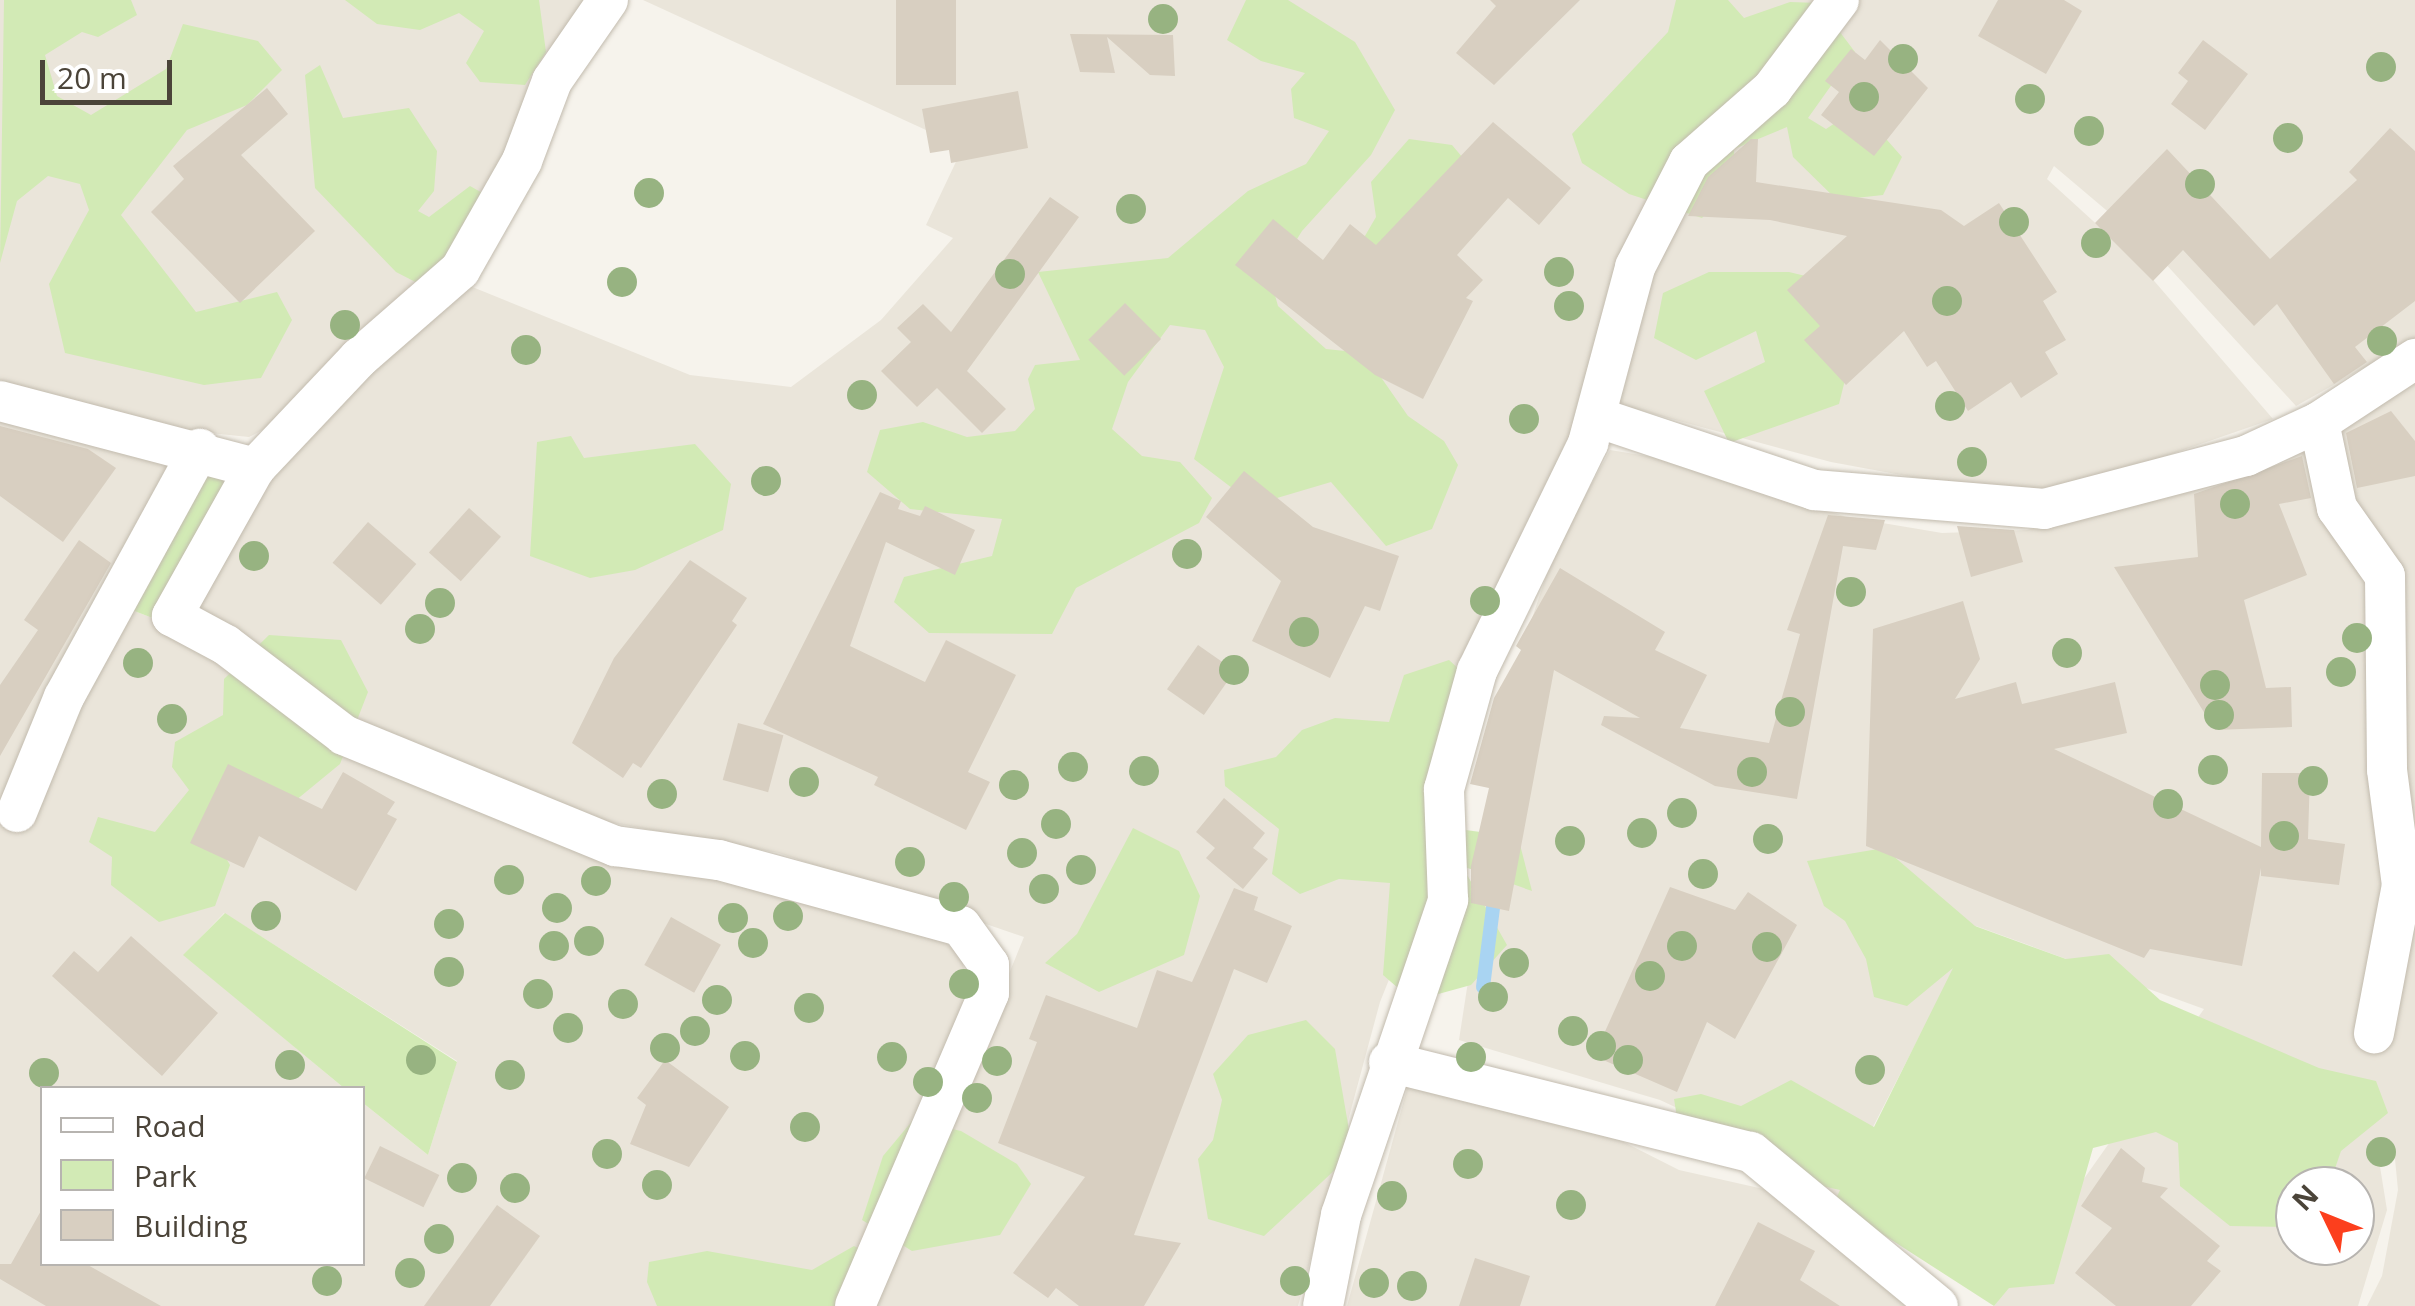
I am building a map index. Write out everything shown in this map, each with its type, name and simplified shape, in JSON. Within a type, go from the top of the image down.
[{"type":"street","points":[[608,0],[552,81],[522,161],[460,270],[359,358],[255,468],[172,616],[226,645],[344,735],[615,846],[719,860],[961,926],[989,966],[979,1018],[855,1306]]},
{"type":"street","points":[[1323,1306],[1341,1214],[1388,1062],[1448,900],[1444,788],[1476,671],[1596,417],[1635,267],[1664,204],[1689,162],[1772,89],[1840,0]]},
{"type":"street","points":[[1596,417],[1814,490],[2044,509],[2246,456],[2319,422],[2415,359]]},
{"type":"street","points":[[0,401],[200,449],[255,468]]},
{"type":"street","points":[[2319,422],[2337,508],[2385,576],[2387,770],[2402,885],[2374,1033]]},
{"type":"street","points":[[17,812],[64,697],[200,449]]},
{"type":"street","points":[[1388,1062],[1751,1152],[1938,1306]]},
{"type":"shaded area","points":[[0,0],[596,0],[446,271],[278,422],[249,437],[171,429],[0,381]]},
{"type":"shaded area","points":[[643,0],[1830,0],[1719,114],[1564,463],[1433,870],[1380,1002],[1298,1306],[873,1306],[1024,937],[779,853],[574,816],[360,728],[198,618],[191,599],[273,464],[465,284],[690,375],[791,387],[881,320],[953,238],[926,225],[963,147]]},
{"type":"shaded area","points":[[1846,0],[2415,0],[2415,339],[2296,406],[2151,248],[2054,166],[2047,179],[2137,261],[2273,419],[2079,486],[2015,496],[1831,462],[1620,405],[1613,396],[1666,221]]},
{"type":"shaded area","points":[[2415,381],[2415,830],[2336,428]]},
{"type":"shaded area","points":[[0,408],[185,457],[124,607],[168,624],[320,730],[938,936],[961,956],[973,1006],[843,1306],[0,1306]]},
{"type":"shaded area","points":[[1610,450],[1659,458],[1847,517],[1942,533],[2027,530],[2305,450],[2375,581],[2415,847],[2415,1306],[2367,1306],[2382,1276],[2398,1190],[2394,1149],[2377,1148],[2387,1210],[2375,1250],[2375,1166],[2275,1166],[2275,1266],[2370,1266],[2358,1306],[1994,1306],[2204,1009],[1976,926],[1834,1203],[1761,1147],[1660,1100],[1459,1040],[1517,664],[1553,555]]},
{"type":"shaded area","points":[[1409,1082],[1594,1127],[1679,1170],[1768,1190],[1912,1306],[1347,1306]]},
{"type":"green space","points":[[4,0],[131,0],[137,15],[98,37],[82,32],[45,55],[57,96],[91,115],[166,69],[183,24],[258,41],[282,70],[247,105],[187,130],[121,215],[196,312],[277,292],[292,320],[261,378],[204,385],[65,353],[49,284],[89,210],[80,184],[48,176],[17,201],[0,263]]},
{"type":"green space","points":[[345,0],[539,0],[546,52],[525,85],[480,82],[466,63],[484,31],[459,13],[420,30],[377,24]]},
{"type":"green space","points":[[1246,0],[1288,0],[1355,42],[1395,110],[1371,155],[1302,231],[1271,281],[1278,306],[1326,349],[1364,353],[1408,416],[1444,441],[1458,465],[1432,529],[1386,546],[1331,482],[1277,498],[1232,488],[1194,459],[1224,367],[1205,330],[1170,325],[1128,382],[1112,429],[1142,456],[1180,462],[1212,498],[1199,523],[1076,588],[1052,634],[929,633],[894,602],[904,577],[992,556],[1002,519],[910,509],[867,472],[880,430],[923,422],[967,437],[1015,431],[1035,409],[1028,379],[1035,365],[1080,360],[1038,272],[1168,258],[1248,191],[1306,164],[1329,131],[1294,118],[1291,89],[1305,73],[1261,61],[1227,40]]},
{"type":"green space","points":[[1676,0],[1728,0],[1744,18],[1790,2],[1818,3],[1855,52],[1808,118],[1826,129],[1847,115],[1865,115],[1902,157],[1883,195],[1837,200],[1793,157],[1787,127],[1734,149],[1735,181],[1702,218],[1629,194],[1582,163],[1572,134],[1668,32]]},
{"type":"green space","points":[[320,65],[343,118],[409,108],[437,151],[434,191],[418,211],[429,217],[470,186],[486,195],[427,288],[396,272],[315,188],[305,75]]},
{"type":"green space","points":[[1409,139],[1452,145],[1491,191],[1480,216],[1355,253],[1376,217],[1371,182]]},
{"type":"green space","points":[[1709,272],[1789,272],[1847,286],[1850,360],[1839,404],[1729,443],[1704,391],[1765,362],[1756,331],[1696,360],[1654,338],[1663,293]]},
{"type":"green space","points":[[571,436],[584,458],[695,444],[731,484],[723,530],[635,570],[590,578],[530,556],[537,442]]},
{"type":"green space","points":[[209,458],[241,472],[168,624],[124,607]]},
{"type":"green space","points":[[269,635],[341,640],[368,692],[340,764],[284,810],[206,823],[230,865],[215,906],[159,922],[111,885],[112,857],[89,842],[98,817],[155,832],[189,790],[172,767],[175,742],[223,715],[224,679]]},
{"type":"green space","points":[[1449,660],[1469,678],[1458,829],[1518,837],[1532,891],[1462,866],[1507,945],[1471,985],[1413,1001],[1383,975],[1390,883],[1339,879],[1300,894],[1272,874],[1279,829],[1225,786],[1224,770],[1276,757],[1302,730],[1335,718],[1389,722],[1404,675]]},
{"type":"green space","points":[[1133,828],[1179,851],[1200,896],[1184,955],[1099,992],[1045,963],[1077,934]]},
{"type":"green space","points":[[1884,848],[1975,926],[2066,959],[2109,954],[2160,1000],[2319,1068],[2376,1081],[2388,1113],[2341,1151],[2336,1166],[2275,1166],[2275,1227],[2230,1226],[2180,1186],[2178,1143],[2156,1132],[2093,1148],[2054,1284],[2009,1288],[1994,1306],[1834,1203],[1840,1190],[1683,1155],[1674,1099],[1701,1094],[1741,1106],[1791,1080],[1874,1127],[1953,968],[1907,1006],[1874,997],[1866,959],[1845,921],[1824,906],[1807,861]]},
{"type":"green space","points":[[225,913],[457,1062],[428,1155],[365,1105],[365,1086],[342,1086],[183,955]]},
{"type":"green space","points":[[1306,1020],[1335,1049],[1353,1153],[1264,1236],[1208,1219],[1198,1159],[1213,1140],[1222,1100],[1213,1074],[1248,1035]]},
{"type":"green space","points":[[913,1120],[961,1131],[1017,1164],[1031,1184],[1000,1235],[912,1251],[862,1220],[883,1156]]},
{"type":"green space","points":[[854,1246],[866,1252],[835,1306],[657,1306],[647,1282],[649,1262],[707,1251],[812,1270]]},
{"type":"building","points":[[896,0],[956,0],[956,85],[896,85]]},
{"type":"building","points":[[1490,0],[1580,0],[1494,85],[1456,53],[1496,6]]},
{"type":"building","points":[[1998,0],[2064,0],[2082,11],[2046,74],[1978,36]]},
{"type":"building","points":[[1070,34],[1173,35],[1175,76],[1150,75],[1107,37],[1115,73],[1080,72]]},
{"type":"building","points":[[1880,40],[1928,88],[1874,156],[1821,115],[1839,92],[1825,81],[1851,49],[1865,60]]},
{"type":"building","points":[[2203,40],[2248,74],[2205,130],[2171,104],[2188,81],[2178,73]]},
{"type":"building","points":[[267,88],[288,114],[241,155],[315,231],[240,303],[151,212],[184,179],[173,166]]},
{"type":"building","points":[[1018,91],[1028,148],[951,163],[949,150],[930,153],[922,109]]},
{"type":"building","points":[[1493,122],[1571,188],[1539,225],[1508,198],[1457,255],[1483,280],[1466,298],[1473,301],[1423,399],[1375,375],[1235,265],[1273,219],[1323,260],[1350,224],[1376,245]]},
{"type":"building","points":[[2390,128],[2415,151],[2415,301],[2355,347],[2367,362],[2334,384],[2277,304],[2254,326],[2183,250],[2153,281],[2095,223],[2167,149],[2270,259],[2357,180],[2349,172]]},
{"type":"building","points":[[1751,139],[1758,139],[1756,182],[1941,210],[1964,226],[1999,203],[2057,292],[2043,301],[2066,340],[2045,352],[2058,374],[2021,398],[2011,382],[1968,411],[1936,361],[1927,367],[1904,331],[1846,385],[1804,340],[1820,326],[1787,290],[1847,236],[1770,220],[1688,216],[1708,177]]},
{"type":"building","points":[[1050,197],[1079,217],[967,371],[1006,409],[982,433],[937,388],[917,407],[881,371],[911,342],[897,328],[923,304],[951,332]]},
{"type":"building","points":[[1125,303],[1161,339],[1124,376],[1088,340]]},
{"type":"building","points":[[2391,411],[2415,441],[2415,476],[2357,488],[2346,433]]},
{"type":"building","points":[[0,426],[88,449],[116,468],[63,542],[0,496]]},
{"type":"building","points":[[2302,456],[2311,498],[2279,504],[2307,575],[2244,600],[2266,688],[2291,687],[2292,727],[2215,730],[2114,567],[2198,557],[2194,494]]},
{"type":"building","points":[[1244,471],[1313,527],[1399,556],[1380,611],[1365,606],[1330,678],[1252,641],[1281,581],[1206,517]]},
{"type":"building","points":[[880,492],[901,501],[898,509],[920,516],[925,506],[975,530],[955,575],[886,542],[850,646],[925,682],[946,640],[1016,675],[968,772],[990,782],[966,830],[874,785],[878,777],[763,724]]},
{"type":"building","points":[[469,508],[501,537],[461,581],[429,553]]},
{"type":"building","points":[[1828,515],[1885,520],[1876,550],[1843,546],[1797,799],[1715,786],[1601,725],[1604,716],[1640,718],[1554,670],[1509,911],[1471,903],[1471,866],[1489,788],[1470,784],[1494,698],[1521,650],[1516,646],[1560,568],[1665,632],[1655,650],[1707,675],[1680,728],[1769,743],[1800,634],[1787,630]]},
{"type":"building","points":[[368,522],[416,564],[381,605],[333,563]]},
{"type":"building","points":[[1957,526],[2014,530],[2023,562],[1971,577]]},
{"type":"building","points":[[79,540],[111,563],[0,756],[0,685],[38,630],[24,620]]},
{"type":"building","points":[[690,560],[747,598],[732,621],[737,625],[641,768],[633,763],[623,778],[572,743],[614,658]]},
{"type":"building","points":[[1963,601],[1980,659],[1955,699],[2016,682],[2022,704],[2115,682],[2127,733],[2054,749],[2261,847],[2262,773],[2310,773],[2308,839],[2345,844],[2339,885],[2261,876],[2261,868],[2242,966],[2150,949],[2144,958],[1866,846],[1873,629]]},
{"type":"building","points":[[1198,645],[1235,671],[1204,715],[1167,689]]},
{"type":"building","points":[[738,723],[783,735],[768,792],[723,780]]},
{"type":"building","points":[[228,764],[322,809],[343,772],[395,802],[387,814],[397,819],[356,891],[259,836],[244,868],[190,843]]},
{"type":"building","points":[[1224,798],[1265,833],[1253,848],[1268,859],[1243,889],[1206,858],[1215,848],[1196,832]]},
{"type":"building","points":[[1670,887],[1735,910],[1748,892],[1797,925],[1735,1039],[1707,1022],[1677,1092],[1594,1056]]},
{"type":"building","points":[[1234,888],[1258,897],[1254,910],[1292,926],[1267,983],[1234,969],[1134,1235],[1181,1243],[1144,1306],[1079,1306],[1056,1288],[1048,1298],[1013,1273],[1085,1177],[998,1143],[1037,1042],[1029,1039],[1046,995],[1137,1028],[1157,970],[1192,982]]},
{"type":"building","points":[[671,917],[721,945],[694,993],[644,965]]},
{"type":"building","points":[[131,936],[218,1013],[162,1076],[52,976],[74,951],[98,972]]},
{"type":"building","points":[[665,1060],[729,1107],[689,1167],[630,1144],[646,1105],[637,1098]]},
{"type":"building","points":[[380,1146],[439,1175],[424,1207],[365,1179]]},
{"type":"building","points":[[2121,1148],[2145,1168],[2142,1182],[2168,1188],[2160,1197],[2220,1246],[2207,1261],[2221,1271],[2191,1306],[2116,1306],[2075,1273],[2112,1228],[2081,1206]]},
{"type":"building","points":[[497,1205],[540,1236],[490,1306],[424,1306]]},
{"type":"building","points":[[40,1213],[40,1266],[90,1266],[161,1306],[46,1306],[0,1279],[0,1264],[11,1264]]},
{"type":"building","points":[[1758,1222],[1815,1251],[1800,1280],[1840,1306],[1715,1306]]},
{"type":"building","points":[[1475,1258],[1530,1276],[1520,1306],[1459,1306]]},
{"type":"waterway","points":[[1483,987],[1495,892]]}]
